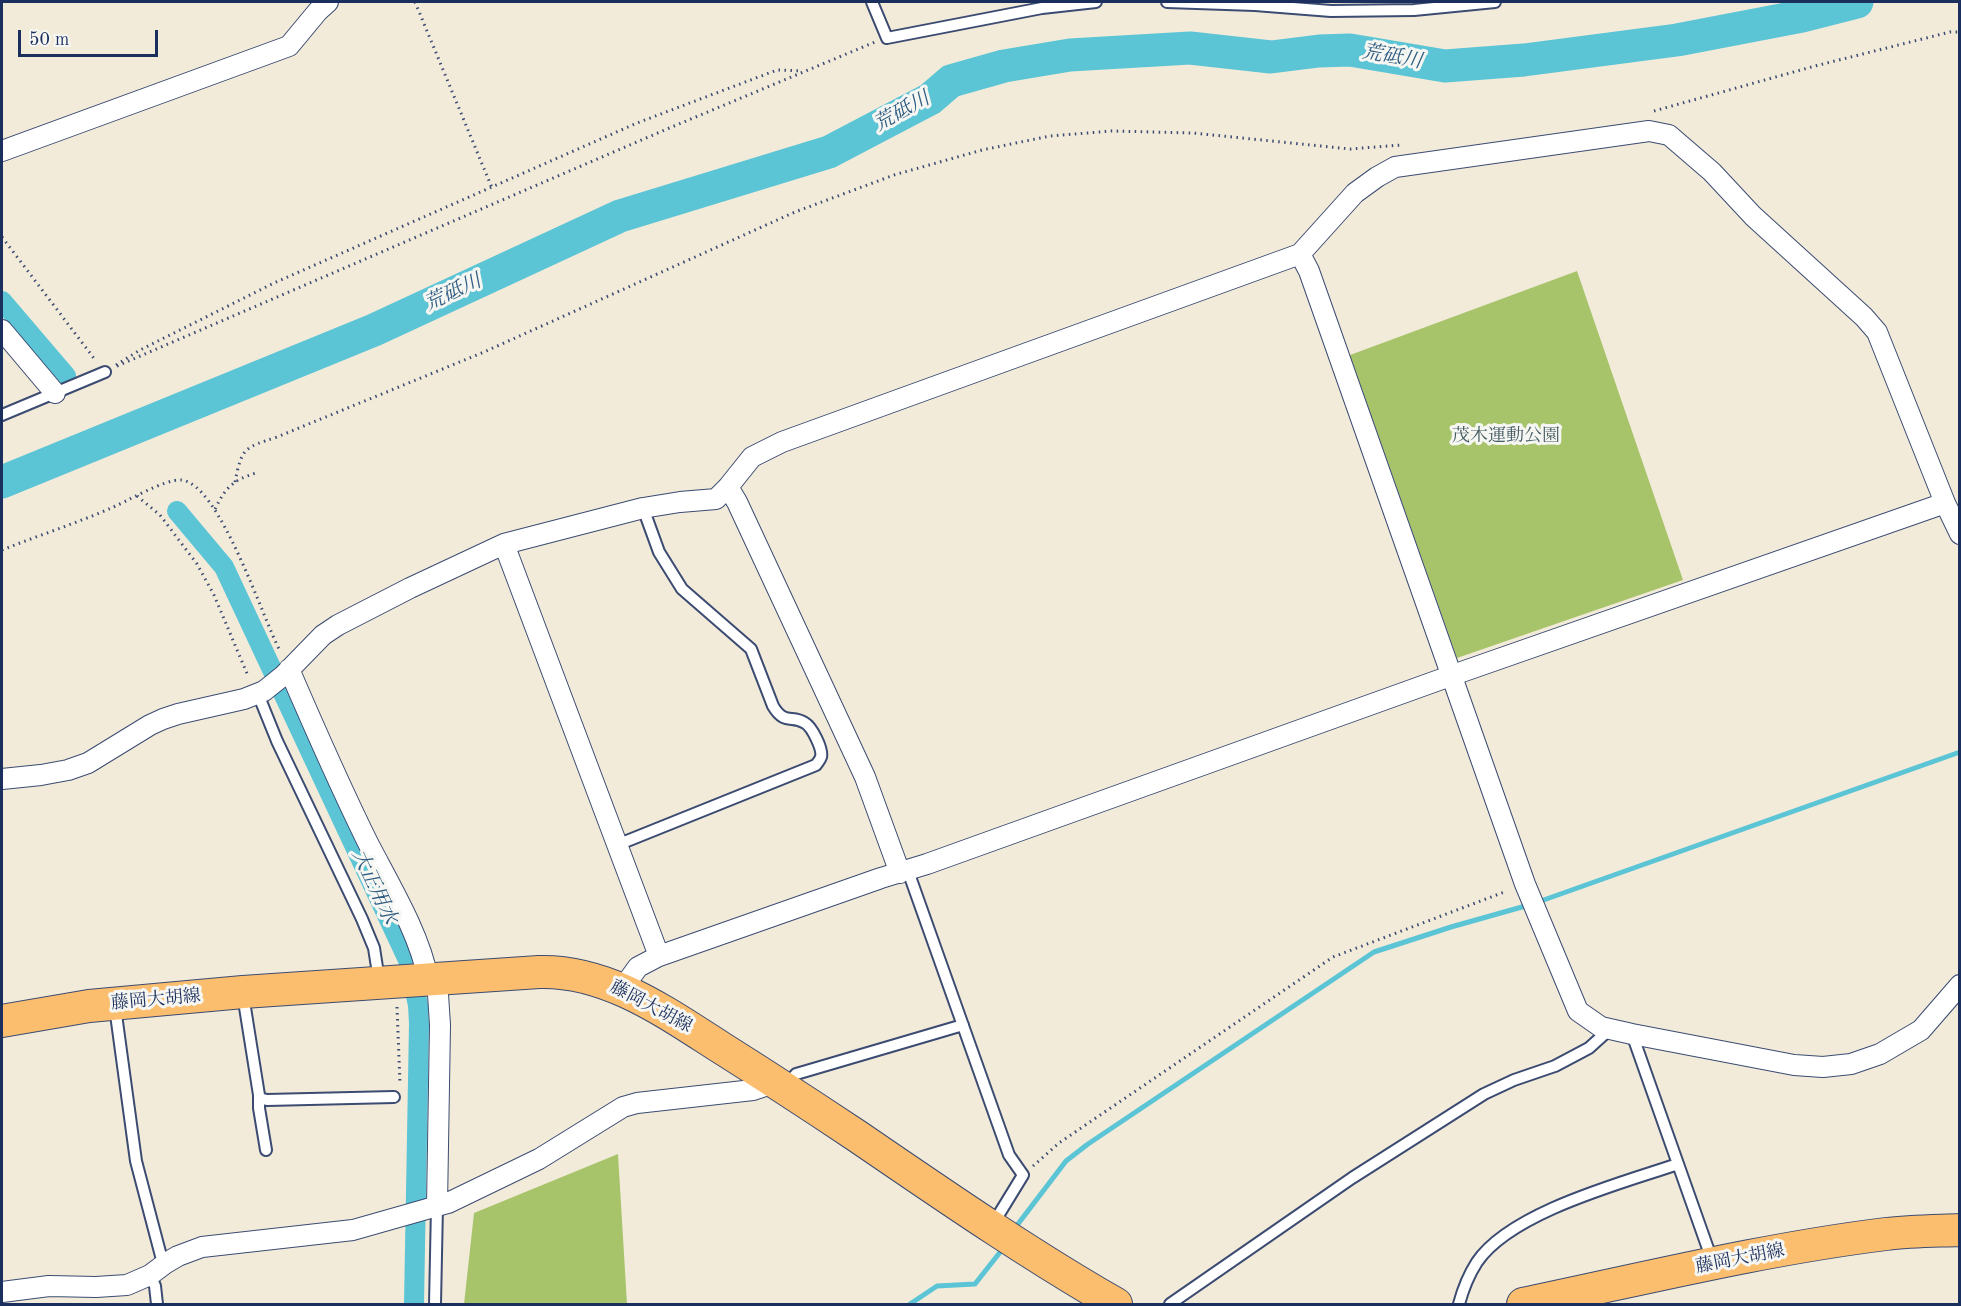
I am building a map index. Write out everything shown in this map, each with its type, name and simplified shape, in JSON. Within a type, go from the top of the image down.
[{"type":"main road","name":"藤岡大胡線","points":[[2,1021],[88,1006],[243,992],[555,971],[591,978],[622,990],[669,1014],[780,1085],[991,1227],[1116,1305]]},
{"type":"main road","name":"藤岡大胡線","points":[[1522,1305],[1714,1263],[1889,1234],[1959,1230]]},
{"type":"street","points":[[2,151],[289,46],[328,2]]},
{"type":"street","points":[[2,779],[41,775],[88,764],[150,725],[170,717],[244,699],[261,692],[287,672],[323,635],[338,625],[504,544],[643,508],[716,499],[752,457],[782,442],[1300,254],[1354,193],[1395,167],[1649,131],[1669,135],[1712,172],[1753,216],[1864,317],[1877,332],[1948,502],[1959,534]]},
{"type":"street","points":[[1300,254],[1309,272],[1526,884],[1578,1011],[1601,1027],[1794,1065],[1823,1067],[1851,1064],[1880,1054],[1921,1030],[1959,985]]},
{"type":"street","points":[[2,330],[55,393]]},
{"type":"street","points":[[728,487],[865,777],[904,872]]},
{"type":"street","points":[[622,990],[638,967],[659,956],[904,872],[1453,675],[1948,502]]},
{"type":"street","points":[[504,544],[659,956]]},
{"type":"street","points":[[287,672],[336,777],[411,927],[426,966],[411,980],[440,1025],[434,1207]]},
{"type":"street","points":[[2,1292],[50,1286],[127,1285],[150,1275],[178,1256],[202,1247],[352,1230],[401,1217],[448,1203],[539,1159],[623,1107],[637,1102],[780,1085]]},
{"type":"lane","points":[[872,2],[887,38],[1042,8],[1096,2]]},
{"type":"lane","points":[[1167,2],[1255,5],[1331,11],[1414,10],[1495,2]]},
{"type":"lane","points":[[2,415],[105,372]]},
{"type":"lane","points":[[617,845],[816,765],[821,756],[812,729],[806,723],[790,720],[778,714],[751,649],[682,589],[672,575],[652,536],[643,508]]},
{"type":"lane","points":[[261,692],[277,741],[374,948],[411,980]]},
{"type":"lane","points":[[904,872],[963,1025],[1009,1155],[1023,1175],[991,1227]]},
{"type":"lane","points":[[243,992],[266,1150]]},
{"type":"lane","points":[[115,1004],[136,1161],[161,1256],[166,1263]]},
{"type":"lane","points":[[780,1085],[796,1074],[963,1025]]},
{"type":"lane","points":[[1170,1305],[1352,1178],[1485,1094],[1514,1080],[1555,1066],[1590,1048],[1610,1029]]},
{"type":"lane","points":[[1632,1034],[1714,1263]]},
{"type":"lane","points":[[259,1098],[267,1100],[394,1097]]},
{"type":"lane","points":[[1459,1305],[1464,1285],[1478,1261],[1500,1237],[1525,1222],[1583,1196],[1678,1164]]},
{"type":"lane","points":[[434,1207],[435,1305]]},
{"type":"lane","points":[[150,1275],[155,1286],[157,1305]]},
{"type":"path","points":[[415,2],[492,188]]},
{"type":"path","points":[[1654,111],[1815,66],[1950,32],[1959,32]]},
{"type":"path","points":[[105,372],[804,71],[887,38]]},
{"type":"path","points":[[105,372],[140,350],[274,284],[637,123],[777,70],[804,71]]},
{"type":"path","points":[[235,482],[242,453],[252,446],[484,352],[795,212],[894,175],[971,153],[1050,136],[1112,131],[1193,133],[1350,149],[1404,145]]},
{"type":"path","points":[[2,237],[105,372]]},
{"type":"path","points":[[215,509],[228,487],[240,478],[256,473]]},
{"type":"path","points":[[2,550],[110,509],[167,483],[182,480],[195,485],[215,509],[228,530],[287,672]]},
{"type":"path","points":[[137,496],[160,515],[197,564],[214,595],[250,682],[261,692]]},
{"type":"path","points":[[1023,1175],[1059,1143],[1333,957],[1526,884]]},
{"type":"path","points":[[394,1097],[398,1097],[400,1093],[411,980]]},
{"type":"green space","name":"茂木運動公園","points":[[1577,271],[1683,580],[1457,658],[1350,355]]},
{"type":"green space","points":[[618,1154],[627,1304],[464,1304],[474,1213]]},
{"type":"waterway","name":"荒砥川","points":[[2,482],[374,330],[620,216],[829,152],[930,99],[951,81],[1004,66],[1070,55],[1190,48],[1271,57],[1350,50],[1445,66],[1524,60],[1677,40],[1802,16],[1857,2]]},
{"type":"waterway","name":"大正用水","points":[[2,301],[66,376]]},
{"type":"waterway","name":"大正用水","points":[[177,511],[224,567],[408,960],[418,1005],[419,1024],[414,1304]]},
{"type":"waterway","points":[[1538,902],[1960,752]]},
{"type":"waterway","points":[[1018,1224],[1066,1161],[1088,1144],[1374,952],[1529,905]]},
{"type":"waterway","points":[[910,1304],[937,1286],[975,1284],[1001,1251]]}]
